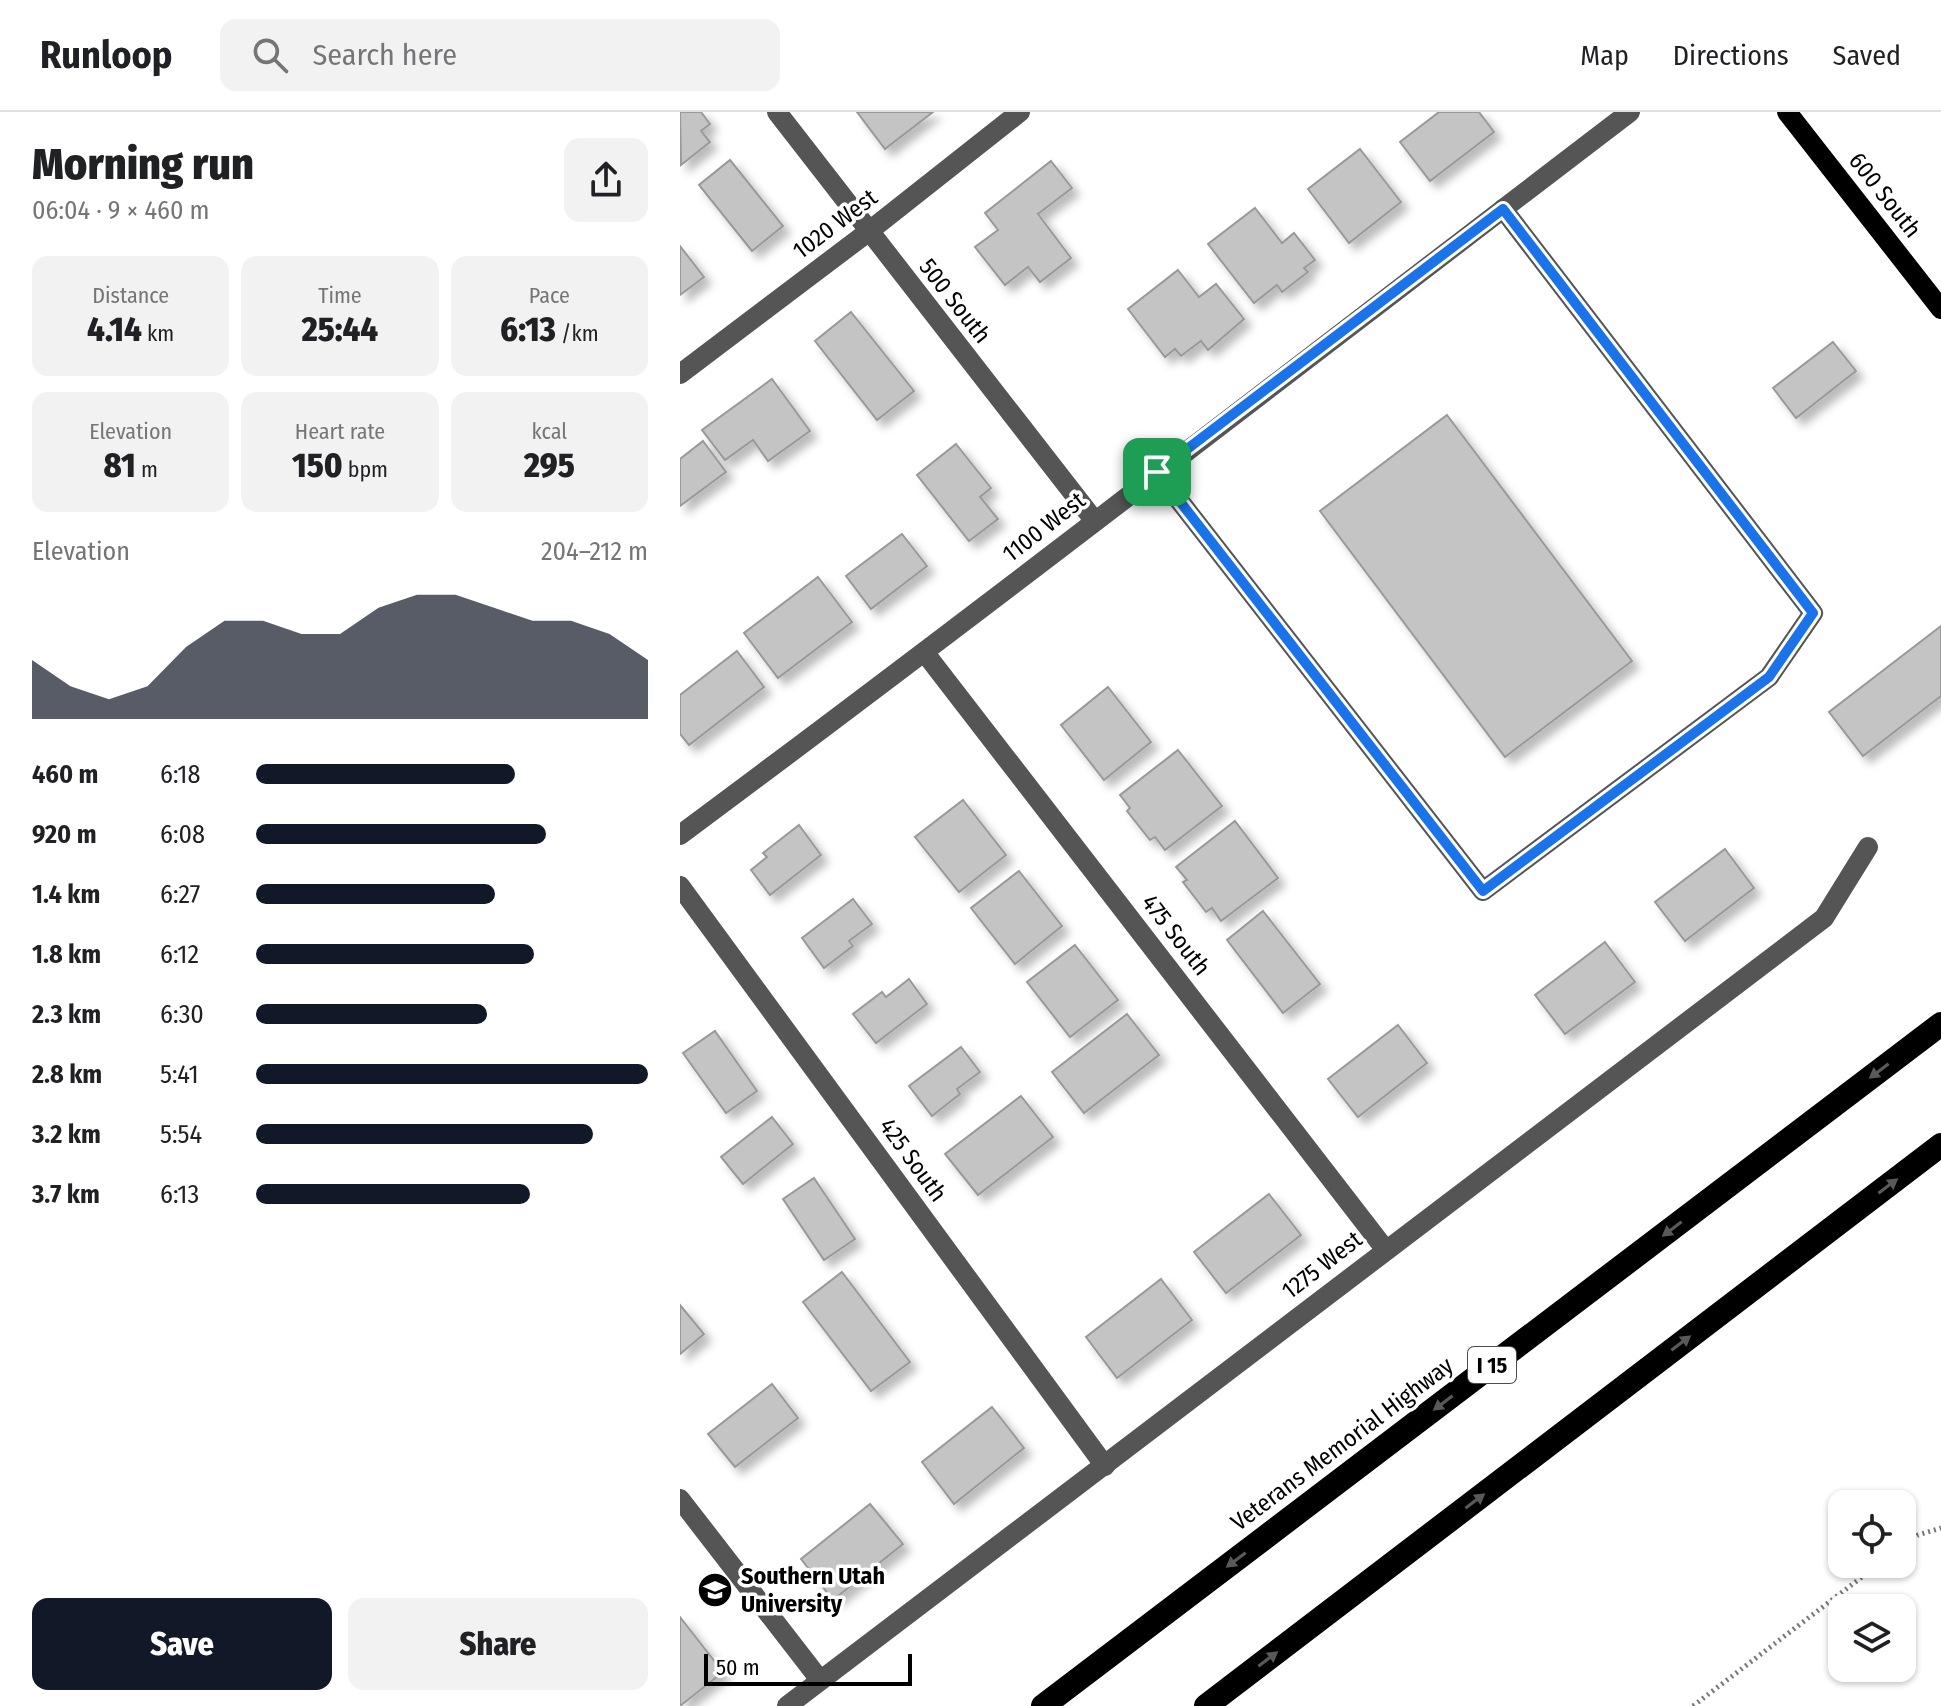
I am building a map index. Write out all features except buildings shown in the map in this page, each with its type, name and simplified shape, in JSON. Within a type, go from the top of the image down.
[{"type":"highway","name":"Veterans Memorial Highway","points":[[1043,1706],[1941,1024]]},
{"type":"highway","points":[[1206,1706],[1941,1145]]},
{"type":"main road","name":"600 South","points":[[1787,112],[1941,309]]},
{"type":"street","name":"500 South","points":[[777,112],[1094,520]]},
{"type":"street","name":"1020 West","points":[[680,374],[1020,112]]},
{"type":"street","name":"1100 West","points":[[680,835],[925,653],[1094,520],[1630,112]]},
{"type":"street","points":[[1157,472],[1483,891],[1769,677],[1813,613],[1503,209]]},
{"type":"street","name":"475 South","points":[[925,653],[1385,1249]]},
{"type":"street","name":"1275 West","points":[[787,1706],[1824,918],[1868,847]]},
{"type":"street","name":"425 South","points":[[680,886],[1105,1466]]},
{"type":"street","points":[[680,1499],[820,1680]]},
{"type":"path","points":[[1916,1536],[1941,1528]]},
{"type":"path","points":[[1693,1706],[1861,1578]]},
{"type":"place","name":"Southern Utah University","points":[[715,1590]]},
{"type":"route","points":[[1503,209],[1813,613],[1769,677],[1483,891],[1157,472],[1503,209]]}]
